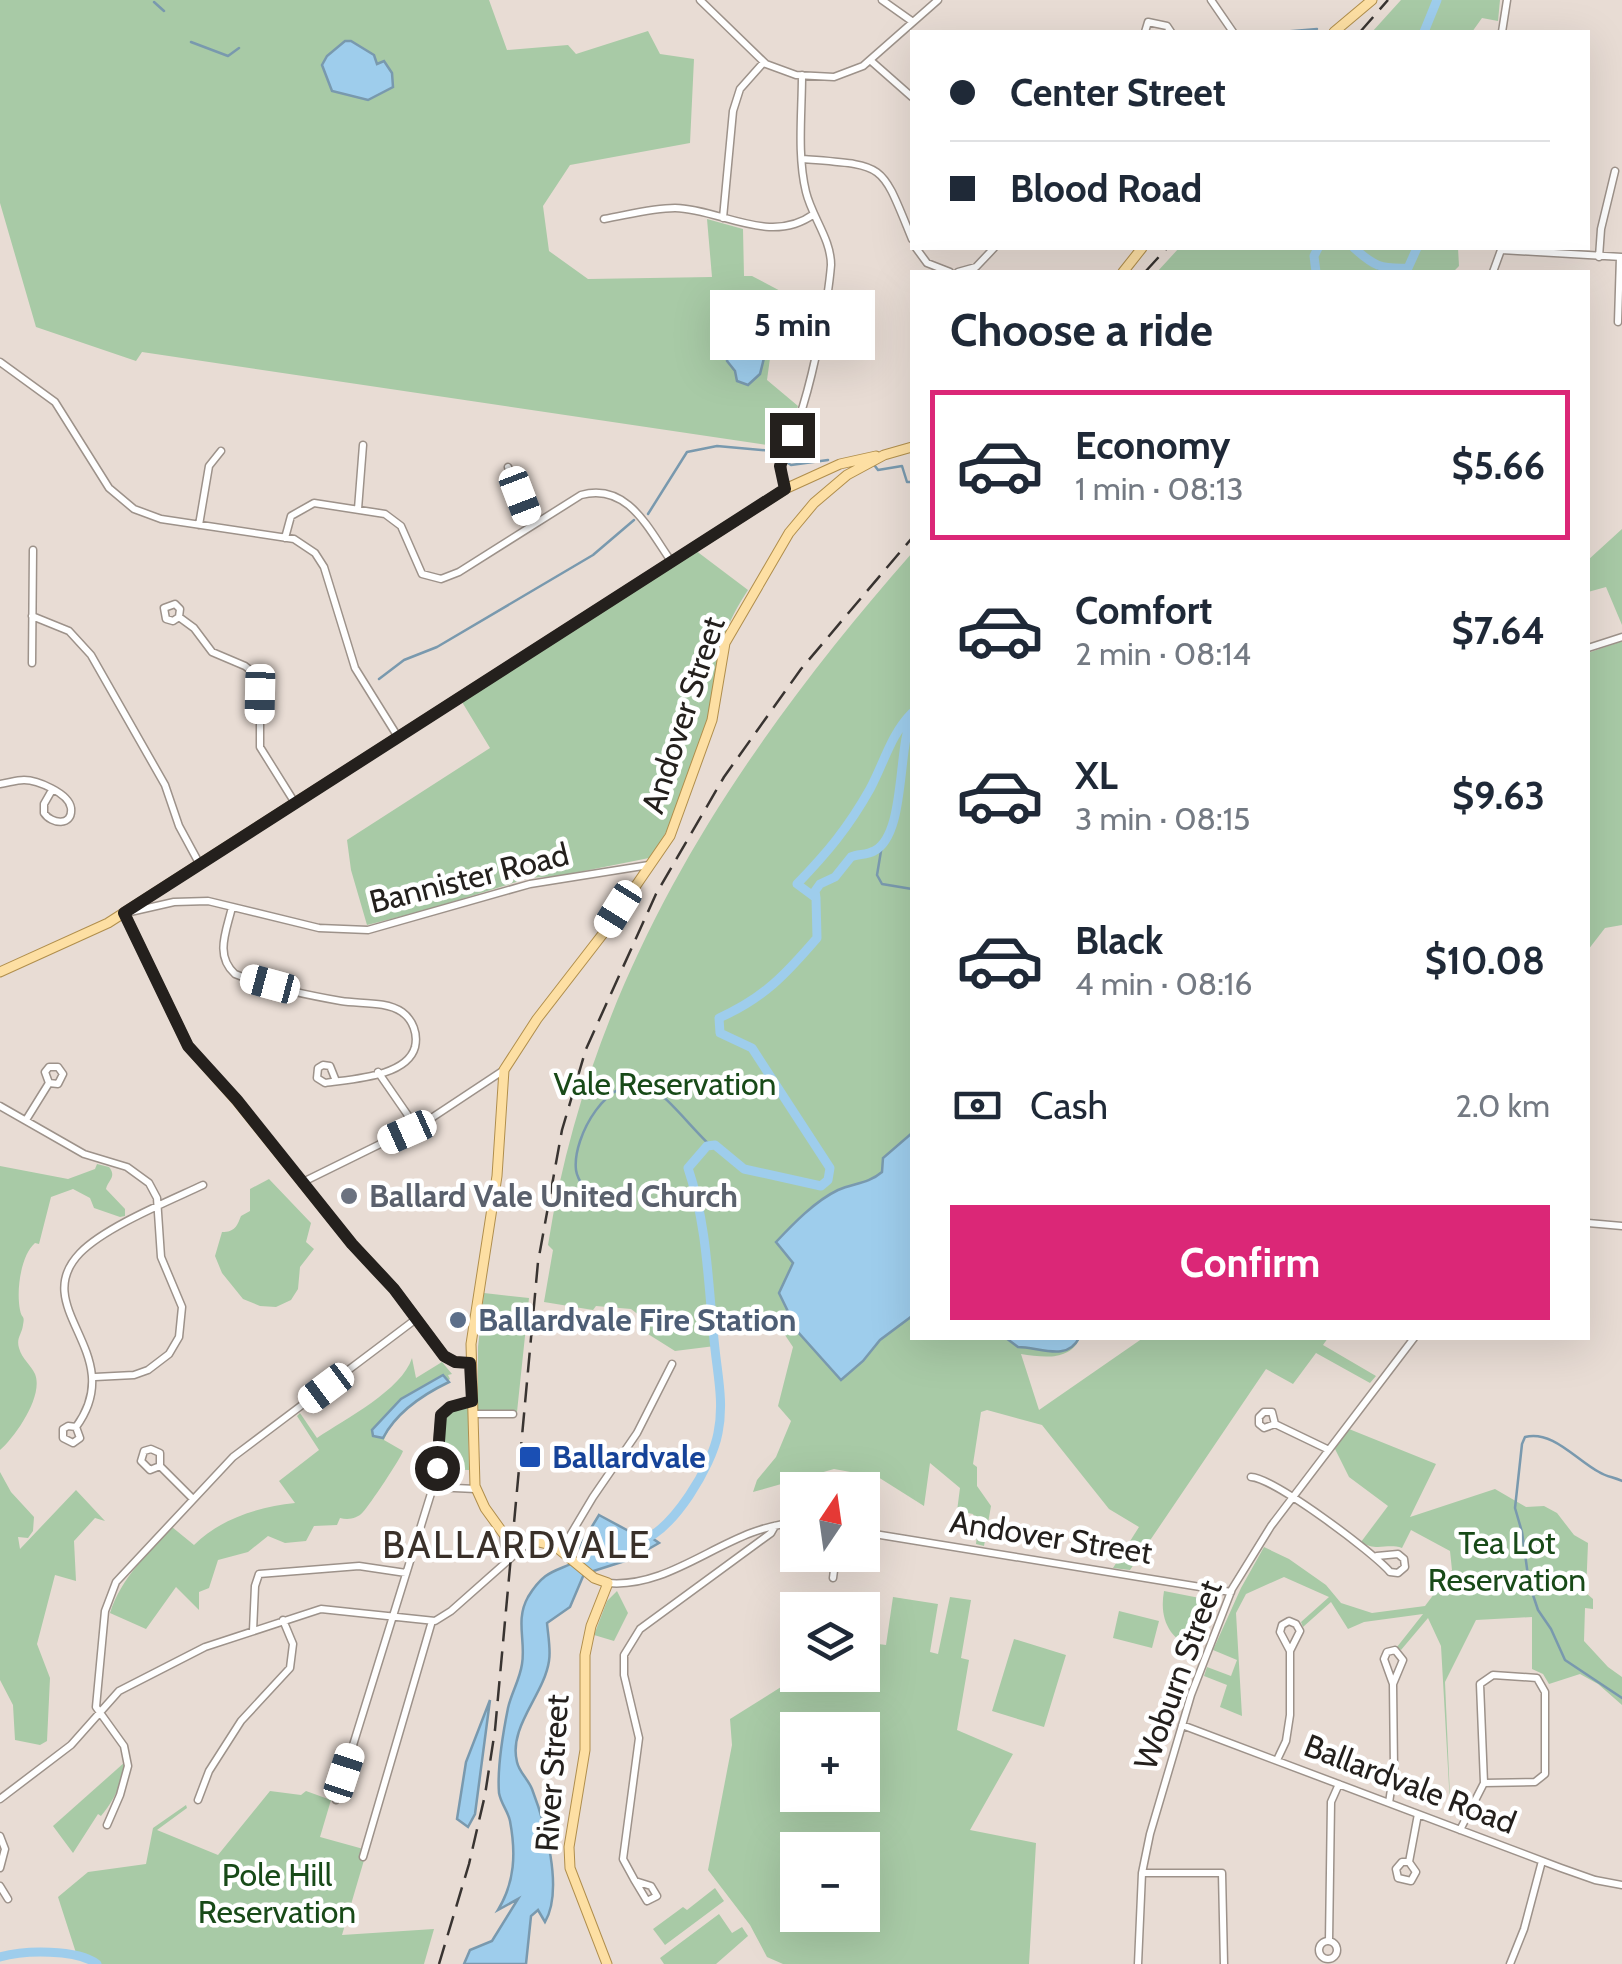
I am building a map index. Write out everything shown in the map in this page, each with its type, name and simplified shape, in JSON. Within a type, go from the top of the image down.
[{"type":"main road","points":[[1336,30],[1372,0]]},
{"type":"main road","name":"Andover Street","points":[[504,1070],[670,836],[712,720],[721,657],[732,628],[789,534],[831,487],[884,455],[910,448]]},
{"type":"main road","points":[[0,972],[124,913],[785,489],[850,461],[884,455]]},
{"type":"main road","points":[[821,472],[847,476]]},
{"type":"main road","points":[[821,472],[831,487]]},
{"type":"main road","points":[[124,913],[188,1046],[237,1100],[444,1356],[470,1363]]},
{"type":"main road","points":[[504,1070],[497,1176],[470,1363],[476,1488],[503,1533],[562,1550],[589,1574],[608,1583]]},
{"type":"main road","name":"River Street","points":[[607,1964],[570,1868],[569,1847],[584,1750],[584,1655],[608,1583]]},
{"type":"street","points":[[700,0],[764,62],[802,75],[842,76],[870,60],[938,0]]},
{"type":"street","points":[[882,0],[913,22]]},
{"type":"street","points":[[1211,0],[1233,30]]},
{"type":"street","points":[[1502,30],[1506,0]]},
{"type":"street","points":[[1146,30],[1145,24],[1153,22],[1170,30]]},
{"type":"street","points":[[870,60],[910,95]]},
{"type":"street","points":[[723,218],[733,110],[740,88],[764,62]]},
{"type":"street","points":[[785,489],[782,456],[804,404],[830,272],[830,254],[806,193],[802,75]]},
{"type":"street","points":[[803,160],[860,164],[874,169],[892,189],[910,234]]},
{"type":"street","points":[[1599,256],[1615,171]]},
{"type":"street","points":[[604,218],[671,208],[780,227],[814,214]]},
{"type":"street","points":[[917,250],[927,263],[945,270]]},
{"type":"street","points":[[967,270],[976,268],[992,250]]},
{"type":"street","points":[[1526,250],[1621,257],[1618,322]]},
{"type":"street","points":[[0,362],[55,402],[119,499],[146,515],[301,542],[320,558],[355,668],[399,738]]},
{"type":"street","points":[[358,509],[363,445]]},
{"type":"street","points":[[198,524],[210,466],[220,451]]},
{"type":"street","points":[[508,467],[531,526]]},
{"type":"street","points":[[286,538],[291,516],[308,504],[324,503],[385,514],[398,522],[418,570],[432,579],[448,578],[590,492],[625,500],[671,561]]},
{"type":"street","points":[[32,663],[33,550]]},
{"type":"street","points":[[32,616],[69,632],[91,654],[165,785],[179,826],[198,863]]},
{"type":"street","points":[[180,616],[212,652],[256,674],[260,690],[260,747],[295,803]]},
{"type":"street","points":[[1590,647],[1622,637]]},
{"type":"street","points":[[0,784],[24,780],[52,790],[67,799],[71,807],[66,819],[58,823],[50,821],[44,813],[52,790]]},
{"type":"street","name":"Bannister Road","points":[[124,913],[192,900],[319,928],[368,930],[530,884],[650,865]]},
{"type":"street","points":[[232,907],[222,954],[234,974],[326,998],[393,1007],[408,1016],[416,1032],[412,1053],[401,1066],[336,1081]]},
{"type":"street","points":[[302,1182],[416,1127],[504,1070]]},
{"type":"street","points":[[378,1072],[416,1127]]},
{"type":"street","points":[[26,1120],[49,1083]]},
{"type":"street","points":[[0,1106],[84,1154],[136,1172],[149,1183],[159,1205],[161,1257],[182,1307],[179,1336],[169,1354],[148,1370],[134,1375],[94,1377]]},
{"type":"street","points":[[76,1427],[90,1403],[94,1377],[66,1304],[66,1276],[88,1246],[202,1185]]},
{"type":"street","points":[[1590,1223],[1622,1226]]},
{"type":"street","points":[[107,1826],[128,1766],[124,1746],[96,1707],[109,1594],[124,1571],[233,1457],[416,1319]]},
{"type":"street","name":"Woburn Street","points":[[1138,1964],[1142,1873],[1200,1666],[1231,1592],[1292,1497],[1412,1340]]},
{"type":"street","points":[[562,1550],[592,1497],[637,1433],[672,1364]]},
{"type":"street","points":[[336,1800],[432,1487],[440,1416],[450,1407],[472,1401]]},
{"type":"street","points":[[472,1414],[513,1414]]},
{"type":"street","points":[[1275,1424],[1327,1449]]},
{"type":"street","points":[[160,1466],[192,1498]]},
{"type":"street","points":[[1251,1477],[1262,1478],[1377,1556]]},
{"type":"street","points":[[432,1487],[476,1488]]},
{"type":"street","points":[[635,1882],[651,1886],[657,1893],[647,1901],[635,1882],[623,1859],[638,1738],[624,1675],[626,1649],[640,1629],[775,1526]]},
{"type":"street","points":[[608,1583],[627,1583],[661,1574],[780,1526]]},
{"type":"street","points":[[503,1533],[506,1560]]},
{"type":"street","name":"Andover Street","points":[[880,1535],[1231,1592]]},
{"type":"street","points":[[0,1798],[71,1745],[99,1711],[129,1684],[205,1647],[330,1608],[432,1621],[450,1611],[532,1540]]},
{"type":"street","points":[[253,1631],[259,1574],[359,1566],[406,1573]]},
{"type":"street","points":[[832,1578],[833,1572]]},
{"type":"street","points":[[198,1800],[209,1772],[242,1721],[290,1668],[293,1644],[283,1620]]},
{"type":"street","points":[[363,1856],[432,1621]]},
{"type":"street","points":[[1278,1760],[1290,1715],[1290,1650]]},
{"type":"street","points":[[1388,1803],[1394,1769],[1393,1684],[1384,1661],[1393,1650],[1403,1660],[1393,1684]]},
{"type":"street","points":[[1460,1830],[1484,1783],[1480,1684],[1492,1675],[1537,1678],[1545,1688],[1545,1774],[1531,1783],[1484,1783]]},
{"type":"street","name":"Ballardvale Road","points":[[1182,1724],[1542,1861],[1622,1885]]},
{"type":"street","points":[[1330,1941],[1332,1802],[1339,1784]]},
{"type":"street","points":[[1409,1862],[1418,1814]]},
{"type":"street","points":[[0,1836],[5,1849],[0,1868]]},
{"type":"street","points":[[1510,1964],[1542,1861]]},
{"type":"street","points":[[1142,1873],[1222,1873],[1224,1964]]},
{"type":"street","points":[[0,1886],[8,1899]]},
{"type":"green space","points":[[0,0],[489,0],[507,50],[568,45],[576,54],[648,31],[660,54],[694,59],[690,143],[570,165],[543,206],[549,251],[588,279],[712,277],[707,219],[743,229],[744,276],[752,276],[820,312],[815,333],[771,351],[767,380],[798,406],[781,445],[142,352],[136,361],[36,327],[0,203]]},
{"type":"green space","points":[[1401,0],[1500,0],[1498,21],[1482,18],[1473,30],[1374,30]]},
{"type":"green space","points":[[1177,250],[1458,250],[1459,266],[1455,270],[1159,270]]},
{"type":"green space","points":[[1622,529],[1622,625],[1606,587],[1590,591],[1590,558]]},
{"type":"green space","points":[[695,550],[748,590],[724,637],[705,730],[685,789],[649,858],[529,878],[367,925],[347,840],[490,748],[462,702]]},
{"type":"green space","name":"Vale Reservation","points":[[910,555],[910,1340],[1079,1340],[1062,1354],[1021,1354],[1039,1410],[1140,1340],[1327,1340],[1323,1345],[1376,1376],[1370,1383],[1316,1353],[1293,1384],[1266,1369],[1130,1570],[1113,1568],[1139,1527],[1109,1509],[1042,1425],[987,1410],[981,1412],[973,1464],[977,1467],[977,1486],[991,1506],[984,1546],[976,1544],[978,1527],[973,1514],[957,1511],[960,1488],[930,1463],[924,1506],[880,1478],[880,1472],[780,1472],[780,1484],[753,1492],[757,1480],[776,1457],[791,1421],[778,1406],[793,1347],[783,1332],[741,1322],[714,1324],[715,1346],[675,1351],[640,1329],[644,1319],[631,1309],[596,1306],[593,1310],[544,1302],[553,1250],[548,1245],[569,1145],[598,1051],[635,960],[679,873],[730,789],[786,709]]},
{"type":"green space","points":[[1622,641],[1622,925],[1605,928],[1590,947],[1590,652]]},
{"type":"green space","points":[[97,1164],[111,1170],[106,1189],[125,1209],[125,1216],[94,1208],[90,1198],[73,1189],[51,1197],[39,1244],[35,1243],[26,1256],[19,1283],[24,1319],[18,1345],[35,1374],[35,1393],[20,1426],[0,1450],[0,1166],[68,1179],[95,1169]]},
{"type":"green space","points":[[269,1179],[311,1223],[306,1242],[314,1249],[300,1267],[298,1289],[291,1300],[276,1307],[243,1299],[222,1273],[215,1256],[222,1232],[233,1230],[241,1216],[250,1211],[250,1189]]},
{"type":"green space","points":[[484,1293],[529,1298],[517,1412],[478,1412],[478,1347]]},
{"type":"green space","points":[[412,1358],[416,1378],[442,1362],[452,1374],[403,1412],[389,1429],[384,1440],[403,1451],[361,1514],[340,1518],[337,1525],[314,1526],[306,1541],[285,1543],[268,1536],[248,1552],[218,1560],[209,1588],[199,1592],[199,1610],[176,1587],[146,1629],[110,1613],[128,1577],[172,1527],[194,1545],[240,1516],[295,1503],[279,1481],[319,1450],[297,1416],[300,1413],[317,1438],[385,1392]]},
{"type":"green space","points":[[468,1408],[469,1470],[441,1469],[443,1420],[452,1411]]},
{"type":"green space","name":"Tea Lot Reservation","points":[[1349,1429],[1436,1464],[1410,1517],[1495,1489],[1526,1507],[1544,1506],[1557,1513],[1574,1535],[1588,1543],[1586,1593],[1593,1599],[1593,1609],[1585,1608],[1584,1641],[1622,1677],[1622,1705],[1580,1674],[1549,1684],[1543,1674],[1532,1669],[1532,1617],[1476,1620],[1445,1682],[1451,1821],[1441,1646],[1428,1618],[1401,1650],[1397,1647],[1423,1614],[1364,1622],[1348,1629],[1331,1602],[1303,1627],[1301,1622],[1329,1597],[1284,1577],[1246,1594],[1236,1613],[1242,1716],[1220,1707],[1227,1685],[1204,1676],[1207,1667],[1231,1676],[1237,1660],[1213,1650],[1264,1547],[1326,1585],[1341,1603],[1372,1613],[1425,1606],[1452,1570],[1450,1551],[1411,1530],[1402,1548],[1361,1542],[1388,1506],[1349,1477],[1334,1447]]},
{"type":"green space","points":[[0,1472],[11,1492],[34,1517],[28,1538],[18,1537],[20,1549],[76,1490],[105,1521],[95,1518],[74,1541],[76,1581],[55,1575],[37,1644],[50,1678],[47,1741],[40,1745],[15,1740],[13,1705],[0,1680]]},
{"type":"green space","points":[[617,1591],[628,1613],[614,1641],[594,1635],[607,1601]]},
{"type":"green space","points":[[1164,1591],[1215,1601],[1196,1650],[1179,1640],[1168,1627],[1163,1610]]},
{"type":"green space","points":[[893,1597],[938,1604],[930,1652],[938,1654],[950,1597],[971,1600],[961,1658],[969,1660],[957,1730],[1013,1754],[970,1830],[1036,1843],[1029,1964],[783,1964],[767,1957],[750,1925],[708,1870],[732,1745],[730,1719],[780,1688],[780,1692],[880,1692],[880,1644],[886,1645]]},
{"type":"green space","points":[[1119,1611],[1159,1621],[1152,1648],[1113,1638]]},
{"type":"green space","points":[[1014,1639],[1066,1655],[1044,1727],[992,1711]]},
{"type":"green space","points":[[125,1762],[114,1798],[101,1816],[98,1814],[73,1853],[53,1826]]},
{"type":"green space","name":"Pole Hill Reservation","points":[[270,1791],[301,1795],[306,1791],[331,1800],[320,1837],[367,1850],[342,1935],[434,1929],[424,1964],[95,1964],[77,1956],[58,1897],[88,1872],[146,1864],[153,1828],[186,1805],[157,1830],[218,1855]]},
{"type":"green space","points":[[715,1888],[724,1901],[665,1945],[653,1929]]},
{"type":"green space","points":[[719,1914],[732,1933],[742,1927],[748,1936],[716,1964],[664,1964],[660,1958]]},
{"type":"water","points":[[345,41],[374,55],[377,64],[384,61],[392,73],[393,87],[368,100],[332,91],[322,65]]},
{"type":"water","points":[[732,337],[764,358],[760,374],[748,385],[737,381],[727,361]]},
{"type":"water","points":[[910,1135],[910,1318],[880,1340],[841,1380],[798,1332],[779,1293],[793,1263],[776,1242],[829,1195],[882,1172],[883,1158]]},
{"type":"water","points":[[1009,1340],[1078,1340],[1067,1350],[1052,1352],[1018,1347]]},
{"type":"water","points":[[443,1375],[449,1382],[412,1405],[383,1438],[373,1436],[372,1430],[401,1399]]},
{"type":"water","points":[[599,1515],[638,1536],[642,1531],[659,1543],[631,1559],[584,1574],[570,1607],[547,1623],[550,1647],[546,1674],[522,1724],[516,1749],[518,1766],[532,1789],[547,1837],[553,1874],[550,1908],[545,1922],[538,1910],[531,1916],[526,1964],[464,1964],[470,1950],[492,1941],[518,1899],[498,1910],[508,1889],[513,1856],[510,1821],[499,1793],[500,1762],[508,1708],[522,1664],[524,1606],[541,1580],[582,1558],[580,1546]]},
{"type":"water","points":[[490,1700],[475,1814],[468,1827],[457,1819],[466,1762]]},
{"type":"waterway","points":[[1425,30],[1437,0]]},
{"type":"waterway","points":[[154,2],[164,11]]},
{"type":"waterway","points":[[1305,30],[1317,29]]},
{"type":"waterway","points":[[191,42],[228,56],[239,48]]},
{"type":"waterway","points":[[1316,270],[1317,250]]},
{"type":"waterway","points":[[1356,250],[1378,265],[1398,268],[1408,268],[1416,250]]},
{"type":"waterway","points":[[648,514],[687,452],[717,446],[773,451],[777,455]]},
{"type":"waterway","points":[[786,462],[791,465],[828,460]]},
{"type":"waterway","points":[[875,466],[878,470],[902,466],[910,482]]},
{"type":"waterway","points":[[379,679],[404,660],[437,647],[593,555],[634,520]]},
{"type":"waterway","points":[[640,1541],[665,1525],[689,1496],[708,1462],[720,1422],[706,1257],[700,1212],[688,1168],[707,1146],[715,1145],[744,1169],[821,1186],[828,1180],[830,1168],[752,1048],[720,1033],[719,1018],[773,984],[817,938],[816,898],[797,884],[854,816],[893,739],[910,715]]},
{"type":"waterway","points":[[816,898],[820,884],[835,877],[851,857],[871,852],[884,842],[896,810],[910,723]]},
{"type":"waterway","points":[[882,845],[877,875],[882,884],[910,889]]},
{"type":"waterway","points":[[596,1191],[586,1191],[580,1181],[576,1156],[596,1110],[620,1089],[634,1084],[655,1090],[711,1146]]},
{"type":"waterway","points":[[1622,1481],[1599,1472],[1555,1442],[1525,1437],[1515,1508],[1529,1583],[1538,1610],[1565,1660],[1622,1698]]},
{"type":"waterway","points":[[0,1957],[50,1952],[97,1964]]},
{"type":"railway","points":[[1362,30],[1388,0]]},
{"type":"railway","points":[[1147,270],[1165,250]]},
{"type":"railway","points":[[439,1964],[485,1795],[495,1730],[538,1262],[562,1130],[586,1049],[656,894],[724,777],[801,669],[910,540]]},
{"type":"place","name":"Ballard Vale United Church","points":[[349,1196]]},
{"type":"place","name":"Ballardvale Fire Station","points":[[458,1320]]},
{"type":"place","name":"Ballardvale","points":[[530,1457]]},
{"type":"district","name":"BALLARDVALE","points":[[517,1545]]},
{"type":"route","points":[[437,1468],[441,1415],[450,1407],[472,1401],[470,1363],[444,1356],[394,1289],[188,1046],[124,913],[785,489],[780,466],[792,435]]}]
